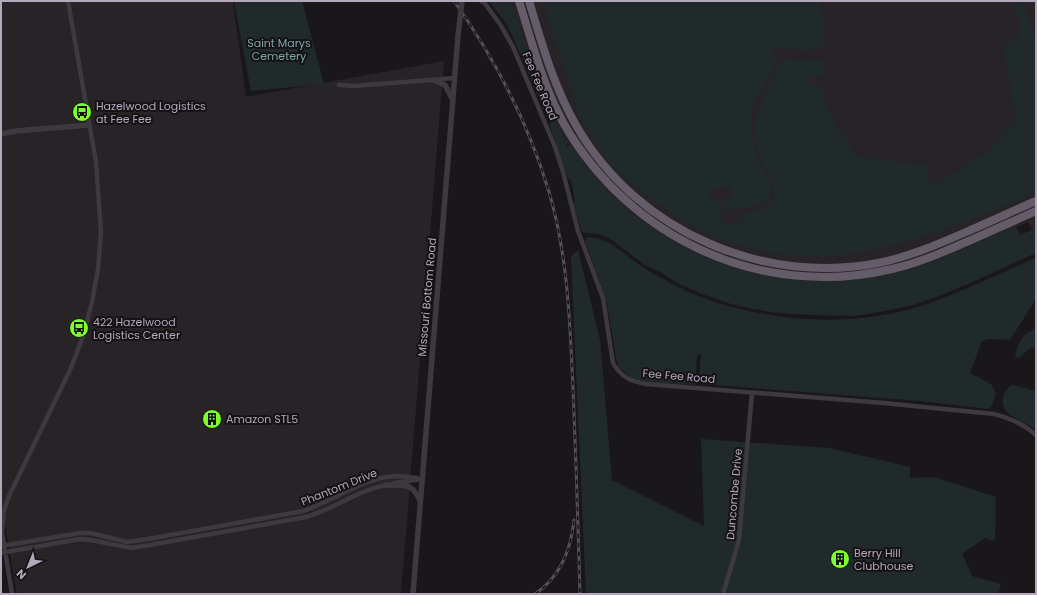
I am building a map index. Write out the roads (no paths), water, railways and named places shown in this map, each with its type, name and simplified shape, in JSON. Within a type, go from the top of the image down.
[{"type":"highway","points":[[519,1],[549,93],[572,137],[590,163],[611,187],[647,219],[674,236],[718,258],[749,268],[795,276],[828,277],[871,274],[922,260],[1036,211]]},
{"type":"highway","points":[[529,1],[562,100],[578,129],[595,155],[616,180],[653,212],[689,235],[724,250],[755,260],[803,267],[835,268],[867,265],[898,258],[929,248],[1036,201]]},
{"type":"street","points":[[12,594],[3,553],[2,532],[4,510],[9,496],[71,368],[83,336],[92,302],[98,269],[101,232],[96,162],[88,125],[68,1]]},
{"type":"street","name":"Fee Fee Road","points":[[483,1],[500,24],[512,47],[555,147],[578,231],[603,298],[611,353],[618,371],[625,377],[635,382],[994,414],[1007,417],[1020,423],[1036,435]]},
{"type":"street","name":"Missouri Bottom Road","points":[[413,594],[462,2]]},
{"type":"street","points":[[339,85],[354,86],[455,78]]},
{"type":"street","points":[[433,80],[445,85],[454,100]]},
{"type":"street","points":[[1,134],[16,131],[88,125]]},
{"type":"street","name":"Duncombe Drive","points":[[723,594],[739,540],[752,393]]},
{"type":"street","name":"Phantom Drive","points":[[3,546],[80,533],[91,533],[127,542],[148,539],[303,511],[316,507],[360,485],[379,479],[395,476],[422,479]]},
{"type":"street","name":"Phantom Drive","points":[[3,553],[80,539],[131,548],[150,546],[306,517],[319,513],[363,492],[384,485],[422,479]]},
{"type":"street","points":[[384,485],[405,485],[411,487],[416,492],[420,502]]},
{"type":"railway","points":[[454,1],[484,46],[521,116],[541,166],[555,216],[564,265],[571,339],[580,594]]},
{"type":"railway","points":[[535,594],[544,587],[558,571],[563,562],[570,542],[574,520]]},
{"type":"place","name":"Hazelwood Logistics at Fee Fee","points":[[82,112]]},
{"type":"place","name":"422 Hazelwood Logistics Center","points":[[79,328]]},
{"type":"place","name":"Amazon STL5","points":[[212,419]]},
{"type":"place","name":"Berry Hill Clubhouse","points":[[840,559]]},
{"type":"park label","name":"Saint Marys Cemetery","points":[[279,49]]}]
